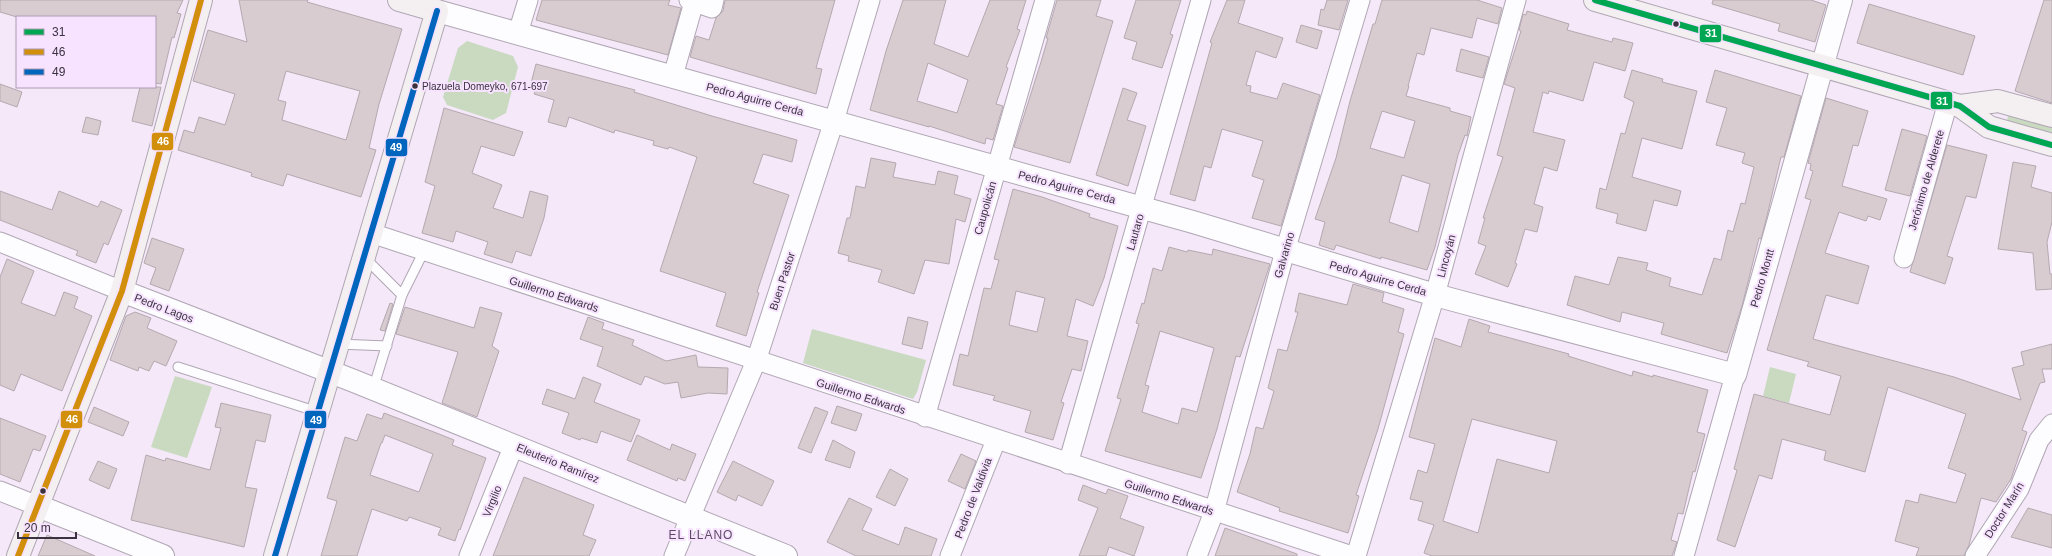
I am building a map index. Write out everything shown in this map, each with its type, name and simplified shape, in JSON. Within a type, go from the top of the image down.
[{"type":"main road","points":[[18,556],[122,291],[201,0]]},
{"type":"main road","name":"Pedro Aguirre Cerda","points":[[399,0],[438,11]]},
{"type":"main road","points":[[1595,0],[1954,104],[1989,127],[2052,146]]},
{"type":"main road","points":[[275,556],[438,11]]},
{"type":"main road","points":[[1954,104],[1998,101],[2052,116]]},
{"type":"street","points":[[518,33],[528,0]]},
{"type":"street","points":[[673,76],[692,1],[712,8],[714,0]]},
{"type":"street","name":"Buen Pastor","points":[[674,556],[756,361],[834,121],[870,0]]},
{"type":"street","name":"Caupolicán","points":[[925,417],[1045,0]]},
{"type":"street","name":"Lautaro","points":[[1068,464],[1201,0]]},
{"type":"street","name":"Galvarino","points":[[1197,556],[1214,512],[1285,251],[1360,0]]},
{"type":"street","name":"Lincoyán","points":[[1356,556],[1435,295],[1516,0]]},
{"type":"street","name":"Pedro Montt","points":[[1684,556],[1841,0]]},
{"type":"street","name":"Pedro Aguirre Cerda","points":[[438,11],[1142,208],[1435,295],[1735,376]]},
{"type":"street","name":"Jerónimo de Alderete","points":[[1904,258],[1954,104]]},
{"type":"street","name":"Guillermo Edwards","points":[[371,233],[925,417],[1352,556]]},
{"type":"street","name":"Pedro Lagos","points":[[0,242],[330,372]]},
{"type":"street","name":"Eleuterio Ramírez","points":[[330,372],[786,556]]},
{"type":"street","name":"Doctor Marín","points":[[1975,556],[2019,489],[2040,440],[2052,424]]},
{"type":"street","name":"Pedro de Valdivia","points":[[950,556],[996,440]]},
{"type":"street","name":"Virgilio","points":[[469,556],[514,446]]},
{"type":"street","points":[[0,491],[163,556]]},
{"type":"lane","points":[[373,389],[402,295],[424,251]]},
{"type":"lane","points":[[364,257],[402,295]]},
{"type":"lane","points":[[338,344],[387,346]]},
{"type":"lane","points":[[178,367],[318,412]]},
{"type":"green space","points":[[467,41],[513,56],[518,67],[506,113],[493,120],[447,105],[443,97],[458,48]]},
{"type":"green space","points":[[2012,113],[2052,125],[2052,137],[2007,121],[2008,115]]},
{"type":"green space","points":[[812,329],[926,360],[917,392],[913,399],[803,363]]},
{"type":"green space","points":[[1770,367],[1796,374],[1789,403],[1763,396]]},
{"type":"green space","points":[[175,376],[212,387],[187,458],[151,447]]},
{"type":"building","points":[[0,0],[183,0],[177,13],[181,14],[174,38],[172,37],[161,84],[156,83],[156,16],[16,17],[0,12]]},
{"type":"building","points":[[239,0],[308,0],[307,2],[402,29],[379,104],[369,148],[376,150],[361,197],[287,174],[283,186],[251,176],[252,173],[178,150],[184,130],[194,133],[199,117],[225,125],[235,94],[193,81],[208,30],[247,42]],"holes":[[[286,71],[360,91],[346,140],[282,120],[286,102],[278,100]]]},
{"type":"building","points":[[542,0],[670,0],[668,5],[681,8],[668,55],[536,20]]},
{"type":"building","points":[[725,0],[835,0],[816,68],[822,69],[816,94],[690,57],[696,36],[709,40],[716,18],[723,11]]},
{"type":"building","points":[[903,0],[946,0],[934,44],[968,57],[990,0],[1026,0],[1017,29],[1020,30],[1006,67],[1008,68],[996,104],[1003,106],[993,140],[986,138],[985,144],[929,126],[870,110],[886,51]],"holes":[[[928,63],[968,80],[957,113],[917,101]]]},
{"type":"building","points":[[1057,0],[1101,0],[1096,16],[1113,21],[1070,163],[1014,147],[1041,62]]},
{"type":"building","points":[[1136,0],[1181,0],[1170,34],[1173,35],[1162,68],[1132,59],[1137,42],[1124,38]]},
{"type":"building","points":[[1227,0],[1245,0],[1238,23],[1283,38],[1276,58],[1256,51],[1246,85],[1251,86],[1250,92],[1277,99],[1283,83],[1320,95],[1281,226],[1252,218],[1264,180],[1252,176],[1263,141],[1222,129],[1211,168],[1204,166],[1195,201],[1170,194],[1212,43],[1210,42]]},
{"type":"building","points":[[1327,0],[1348,0],[1339,30],[1318,25],[1321,9],[1324,10]]},
{"type":"building","points":[[1382,0],[1477,0],[1502,8],[1498,24],[1477,18],[1472,38],[1431,28],[1424,55],[1417,53],[1406,96],[1450,108],[1450,111],[1471,117],[1467,136],[1465,135],[1458,155],[1435,247],[1427,270],[1381,257],[1381,259],[1336,245],[1334,250],[1319,245],[1325,222],[1315,219],[1336,158],[1350,101],[1373,24],[1375,24]],"holes":[[[1382,111],[1415,121],[1404,158],[1370,148]],[[1402,175],[1430,184],[1418,232],[1389,222]]]},
{"type":"building","points":[[1713,0],[1811,0],[1826,5],[1815,42],[1778,31],[1780,24],[1712,4]]},
{"type":"building","points":[[2044,0],[2052,0],[2052,103],[2015,91]]},
{"type":"building","points":[[1869,4],[1975,36],[1963,75],[1857,43]]},
{"type":"building","points":[[1527,11],[1569,24],[1567,30],[1612,42],[1613,38],[1633,43],[1625,71],[1594,62],[1583,101],[1549,91],[1548,94],[1543,92],[1533,132],[1565,140],[1557,171],[1544,167],[1534,204],[1543,207],[1537,232],[1525,229],[1515,263],[1517,264],[1508,287],[1475,274],[1486,246],[1478,243],[1485,218],[1483,218],[1503,157],[1497,155],[1515,88],[1504,84],[1521,31],[1519,30],[1523,14],[1526,15]]},
{"type":"building","points":[[1301,25],[1322,31],[1317,49],[1296,42]]},
{"type":"building","points":[[1461,49],[1489,57],[1483,78],[1456,71]]},
{"type":"building","points":[[536,64],[635,90],[634,92],[797,140],[792,162],[763,154],[753,183],[789,195],[757,292],[759,293],[746,336],[716,326],[726,293],[660,271],[697,157],[669,147],[668,149],[653,145],[654,141],[615,130],[614,133],[569,117],[566,127],[548,122],[554,100],[534,94],[536,89],[530,87]]},
{"type":"building","points":[[1632,70],[1663,79],[1662,82],[1697,91],[1682,149],[1642,138],[1632,177],[1681,191],[1677,206],[1654,200],[1646,231],[1616,223],[1618,214],[1596,208],[1600,188],[1606,190],[1621,133],[1625,134],[1634,102],[1624,97]]},
{"type":"building","points":[[1715,70],[1801,96],[1784,157],[1781,157],[1761,239],[1759,238],[1742,306],[1727,353],[1661,334],[1664,323],[1622,312],[1620,322],[1567,305],[1575,276],[1609,285],[1618,257],[1648,263],[1646,270],[1671,278],[1669,286],[1702,295],[1714,258],[1721,260],[1728,230],[1733,232],[1741,203],[1745,204],[1754,167],[1742,163],[1745,153],[1716,145],[1727,108],[1706,102]]},
{"type":"building","points":[[0,84],[22,92],[17,107],[0,101]]},
{"type":"building","points":[[161,87],[152,126],[132,121],[140,88]]},
{"type":"building","points":[[1123,88],[1137,93],[1127,120],[1146,126],[1128,186],[1096,175]]},
{"type":"building","points":[[1826,98],[1868,111],[1858,146],[1853,145],[1842,186],[1887,199],[1880,220],[1868,216],[1866,221],[1839,212],[1825,253],[1869,266],[1858,304],[1826,295],[1813,339],[1954,377],[2021,400],[2012,368],[2024,365],[2021,352],[2052,344],[2052,369],[2042,369],[2045,382],[2040,383],[2022,430],[2027,432],[2011,479],[1996,502],[1981,498],[1969,545],[1964,556],[1916,556],[1919,548],[1895,541],[1906,500],[1918,503],[1920,494],[1956,503],[1966,474],[1948,468],[1966,414],[1888,387],[1865,472],[1824,460],[1826,451],[1782,439],[1772,479],[1759,475],[1735,547],[1717,540],[1737,470],[1734,469],[1754,394],[1830,415],[1841,376],[1807,366],[1809,362],[1767,350],[1811,200],[1805,198],[1813,171],[1810,170],[1811,164],[1808,163]]},
{"type":"building","points":[[444,108],[523,132],[514,156],[481,146],[472,173],[502,185],[493,208],[523,218],[530,191],[548,196],[544,218],[531,256],[516,251],[512,263],[484,254],[488,242],[456,231],[453,242],[422,233],[435,186],[425,182]]},
{"type":"building","points":[[86,117],[101,121],[98,135],[82,132]]},
{"type":"building","points":[[1902,129],[1927,136],[1910,196],[1885,190]]},
{"type":"building","points":[[1947,145],[1987,155],[1976,198],[1966,196],[1947,256],[1953,258],[1945,284],[1910,272]]},
{"type":"building","points":[[871,158],[896,163],[893,177],[935,185],[938,171],[958,176],[954,194],[971,199],[965,222],[956,219],[949,264],[925,260],[914,294],[878,282],[882,270],[848,261],[849,256],[838,253],[847,218],[850,218],[856,186],[865,188]]},
{"type":"building","points":[[2013,162],[2036,166],[2031,187],[2052,193],[2052,222],[2047,242],[2050,274],[2052,274],[2052,289],[2036,290],[2033,253],[1998,249]]},
{"type":"building","points":[[1013,189],[1042,197],[1090,214],[1089,217],[1118,226],[1104,278],[1093,306],[1076,299],[1067,336],[1088,341],[1081,371],[1072,369],[1061,402],[1064,403],[1053,440],[1025,432],[1031,411],[993,400],[995,396],[953,385],[960,354],[968,356],[984,288],[991,289],[999,260],[994,259]],"holes":[[[1016,291],[1045,298],[1037,332],[1009,325]]]},
{"type":"building","points":[[0,191],[52,210],[59,191],[98,207],[101,201],[122,210],[108,245],[104,243],[96,263],[76,255],[78,251],[0,220]]},
{"type":"building","points":[[152,238],[184,249],[169,291],[150,284],[156,268],[144,263]]},
{"type":"building","points":[[1169,247],[1187,252],[1188,250],[1212,255],[1213,249],[1270,264],[1240,357],[1236,356],[1217,429],[1201,478],[1105,451],[1121,399],[1117,398],[1139,324],[1136,323],[1142,303],[1144,304],[1153,268],[1162,271]],"holes":[[[1160,331],[1214,348],[1197,412],[1182,408],[1178,424],[1142,412],[1149,386],[1145,385]]]},
{"type":"building","points":[[7,259],[34,271],[21,303],[55,316],[64,292],[78,297],[74,308],[92,316],[62,391],[21,374],[14,391],[0,385],[0,277]]},
{"type":"building","points":[[1353,284],[1384,293],[1382,302],[1404,309],[1398,332],[1404,334],[1378,429],[1356,495],[1359,496],[1348,533],[1279,511],[1280,508],[1237,492],[1250,454],[1256,427],[1263,429],[1274,391],[1268,388],[1278,349],[1287,351],[1298,312],[1295,312],[1299,293],[1347,305]]},
{"type":"building","points":[[390,303],[393,304],[385,331],[380,330]]},
{"type":"building","points":[[405,307],[474,328],[480,307],[502,313],[492,346],[499,351],[477,417],[442,403],[458,352],[396,334]]},
{"type":"building","points":[[135,312],[151,318],[147,328],[177,341],[166,366],[154,361],[149,371],[139,367],[138,371],[110,360],[126,316]]},
{"type":"building","points":[[588,317],[604,323],[602,329],[634,340],[632,345],[666,361],[696,355],[698,367],[728,368],[727,394],[708,393],[681,398],[678,382],[665,384],[645,376],[641,385],[597,366],[603,347],[580,339]]},
{"type":"building","points":[[908,317],[928,322],[922,349],[902,344]]},
{"type":"building","points":[[1469,319],[1490,326],[1488,332],[1569,354],[1568,356],[1632,376],[1633,371],[1708,390],[1697,432],[1705,434],[1695,472],[1693,471],[1683,514],[1678,513],[1671,540],[1677,542],[1672,556],[1432,556],[1424,553],[1434,525],[1418,520],[1423,502],[1410,499],[1418,470],[1427,473],[1435,444],[1409,437],[1435,338],[1461,347]],"holes":[[[1472,419],[1557,441],[1549,473],[1497,459],[1478,533],[1443,521]]]},
{"type":"building","points":[[583,377],[601,384],[594,402],[640,420],[631,442],[601,431],[597,443],[581,438],[580,440],[562,433],[569,413],[542,404],[547,389],[575,399]]},
{"type":"building","points":[[221,403],[271,415],[265,442],[256,440],[245,487],[257,489],[244,547],[131,520],[146,455],[165,461],[166,458],[210,470],[221,428],[215,427]]},
{"type":"building","points":[[837,406],[862,414],[856,431],[831,423]]},
{"type":"building","points":[[94,407],[129,422],[123,436],[88,422]]},
{"type":"building","points":[[815,407],[828,412],[811,453],[798,448]]},
{"type":"building","points":[[384,413],[454,440],[452,445],[486,458],[460,530],[459,529],[455,541],[438,535],[441,528],[409,517],[407,521],[372,509],[357,556],[321,556],[337,501],[327,498],[345,437],[357,441],[367,414],[382,419]],"holes":[[[385,435],[433,454],[419,492],[370,475]]]},
{"type":"building","points":[[0,418],[46,436],[40,451],[33,449],[20,482],[0,474]]},
{"type":"building","points":[[637,435],[670,450],[672,444],[696,454],[685,481],[678,478],[677,481],[627,460]]},
{"type":"building","points":[[833,440],[855,452],[850,468],[825,460]]},
{"type":"building","points":[[961,454],[976,461],[965,489],[948,481]]},
{"type":"building","points":[[98,461],[117,469],[109,489],[89,480]]},
{"type":"building","points":[[733,461],[774,481],[762,506],[738,495],[736,501],[717,492]]},
{"type":"building","points":[[890,469],[908,479],[895,506],[876,497]]},
{"type":"building","points":[[524,477],[594,505],[583,535],[596,540],[589,556],[493,556]]},
{"type":"building","points":[[1083,485],[1106,494],[1108,489],[1128,496],[1120,518],[1144,527],[1134,556],[1109,547],[1106,556],[1079,556],[1098,508],[1078,500]]},
{"type":"building","points":[[849,498],[872,509],[862,530],[899,545],[905,527],[937,539],[931,556],[856,556],[827,542]]},
{"type":"building","points":[[2028,508],[2052,515],[2052,548],[2011,537]]},
{"type":"building","points":[[1225,528],[1297,554],[1297,556],[1215,556]]},
{"type":"building","points":[[47,535],[95,556],[38,556]]},
{"type":"transit line","name":"46","points":[[18,556],[122,291],[201,0]]},
{"type":"transit line","name":"31","points":[[1595,0],[1960,106],[1989,127],[2052,145]]},
{"type":"transit line","name":"49","points":[[275,556],[437,11]]},
{"type":"place","name":"Plazuela Domeyko, 671-697","points":[[415,86]]},
{"type":"district","name":"EL LLANO","points":[[701,535]]}]
